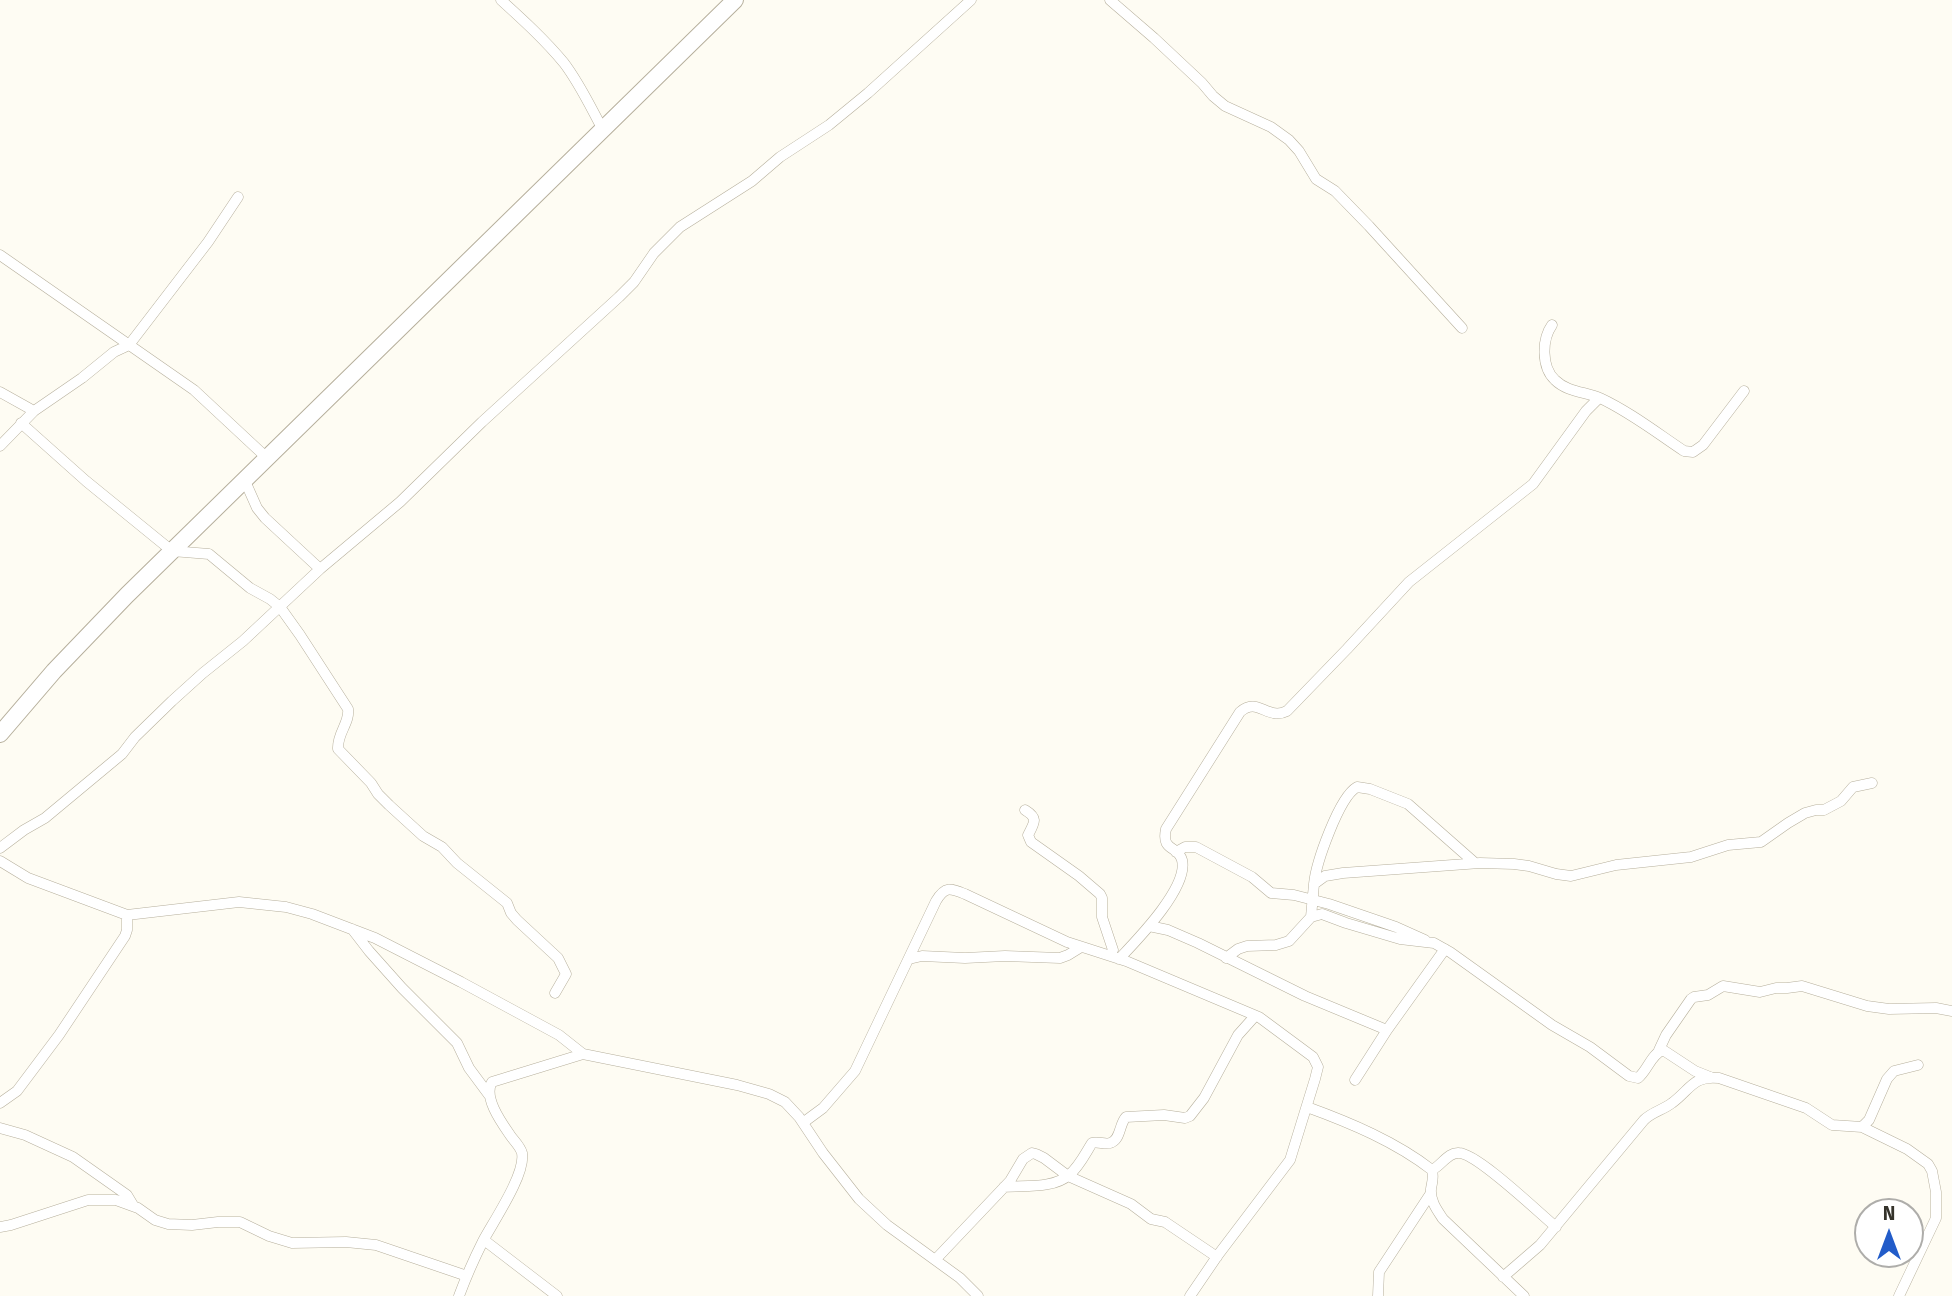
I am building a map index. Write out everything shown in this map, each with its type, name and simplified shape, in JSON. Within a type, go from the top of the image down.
[{"type":"highway","points":[[0,734],[79,644],[172,551],[735,0]]},
{"type":"street","points":[[501,0],[533,29],[565,64],[603,130]]},
{"type":"street","points":[[0,848],[45,818],[122,754],[164,709],[320,569],[400,502],[482,422],[619,297],[634,282],[654,253],[680,227],[752,181],[780,157],[829,125],[971,0]]},
{"type":"street","points":[[1110,0],[1225,106],[1271,127],[1290,140],[1316,179],[1335,191],[1462,328]]},
{"type":"street","points":[[0,446],[34,411],[114,352],[129,345],[208,242],[238,197]]},
{"type":"street","points":[[0,255],[194,390],[267,458]]},
{"type":"street","points":[[1552,325],[1547,333],[1546,367],[1555,380],[1564,387],[1599,398],[1620,409],[1684,451],[1693,452],[1703,445],[1744,391]]},
{"type":"street","points":[[0,392],[34,411]]},
{"type":"street","points":[[1112,954],[1136,941],[1168,902],[1183,863],[1181,856],[1165,842],[1167,829],[1240,712],[1255,706],[1279,715],[1287,712],[1409,582],[1533,484],[1586,411],[1599,398]]},
{"type":"street","points":[[21,423],[86,481],[172,551],[209,554],[250,589],[280,607],[348,709],[349,715],[339,734],[338,749],[378,794],[423,836],[442,847],[457,863],[507,903],[511,913],[558,958],[566,974],[555,993]]},
{"type":"street","points":[[245,481],[257,508],[265,518],[320,569]]},
{"type":"street","points":[[1314,884],[1325,876],[1343,873],[1475,863],[1529,866],[1572,876],[1616,866],[1690,856],[1728,845],[1761,842],[1787,822],[1805,813],[1825,810],[1841,801],[1853,787],[1872,783]]},
{"type":"street","points":[[1311,917],[1317,863],[1346,795],[1357,787],[1370,789],[1408,804],[1475,863]]},
{"type":"street","points":[[1025,810],[1034,818],[1028,835],[1031,842],[1100,894],[1102,916],[1112,954]]},
{"type":"street","points":[[1177,852],[1185,847],[1196,847],[1252,877],[1271,893],[1294,895],[1348,910],[1396,927],[1445,949],[1552,1025],[1590,1047],[1629,1076],[1638,1078],[1691,999],[1708,995],[1723,986],[1760,992],[1802,985],[1867,1006],[1952,1011]]},
{"type":"street","points":[[0,862],[28,878],[127,915],[239,902],[286,907],[312,914],[375,938],[516,1011],[559,1035],[592,1058],[737,1085],[769,1094],[785,1102],[804,1122],[823,1153],[859,1199],[887,1225],[960,1278],[978,1296]]},
{"type":"street","points":[[804,1122],[823,1108],[855,1071],[936,901],[947,889],[965,894],[1067,942],[1112,954],[1255,1016],[1309,1052],[1318,1067],[1290,1160],[1190,1296]]},
{"type":"street","points":[[1226,958],[1247,946],[1289,941],[1311,917],[1322,914],[1400,939],[1429,942]]},
{"type":"street","points":[[0,1103],[17,1091],[85,998],[126,934],[127,915]]},
{"type":"street","points":[[1149,926],[1168,930],[1198,943],[1305,996],[1387,1030]]},
{"type":"street","points":[[352,929],[396,981],[457,1043],[469,1068],[489,1095],[522,1153],[522,1162],[510,1195],[484,1240],[459,1296]]},
{"type":"street","points":[[909,959],[922,956],[1060,958],[1082,947]]},
{"type":"street","points":[[1355,1080],[1445,949]]},
{"type":"street","points":[[1004,1187],[1050,1184],[1068,1176],[1092,1143],[1114,1141],[1121,1122],[1126,1117],[1190,1116],[1204,1098],[1238,1035],[1255,1016]]},
{"type":"street","points":[[1659,1050],[1666,1051],[1695,1071],[1710,1077],[1736,1083],[1806,1108],[1832,1125],[1862,1127],[1907,1149],[1928,1164],[1936,1192],[1936,1218],[1899,1296]]},
{"type":"street","points":[[489,1095],[492,1082],[583,1054]]},
{"type":"street","points":[[1862,1127],[1869,1120],[1887,1079],[1894,1071],[1918,1065]]},
{"type":"street","points":[[1503,1277],[1540,1245],[1649,1115],[1671,1104],[1694,1083],[1710,1077]]},
{"type":"street","points":[[1307,1107],[1377,1137],[1432,1170],[1434,1181],[1431,1193],[1379,1272],[1378,1296]]},
{"type":"street","points":[[0,1128],[25,1135],[73,1157],[127,1195],[133,1206]]},
{"type":"street","points":[[936,1259],[1010,1181],[1023,1159],[1032,1153],[1044,1158],[1068,1176],[1131,1204],[1151,1219],[1165,1222],[1217,1257]]},
{"type":"street","points":[[1432,1170],[1451,1154],[1469,1155],[1556,1227]]},
{"type":"street","points":[[1431,1193],[1434,1206],[1443,1219],[1524,1296]]},
{"type":"street","points":[[0,1227],[11,1226],[88,1200],[116,1200],[168,1224],[192,1226],[240,1222],[269,1236],[292,1243],[346,1242],[384,1247],[467,1276]]},
{"type":"street","points":[[484,1240],[557,1296]]}]
